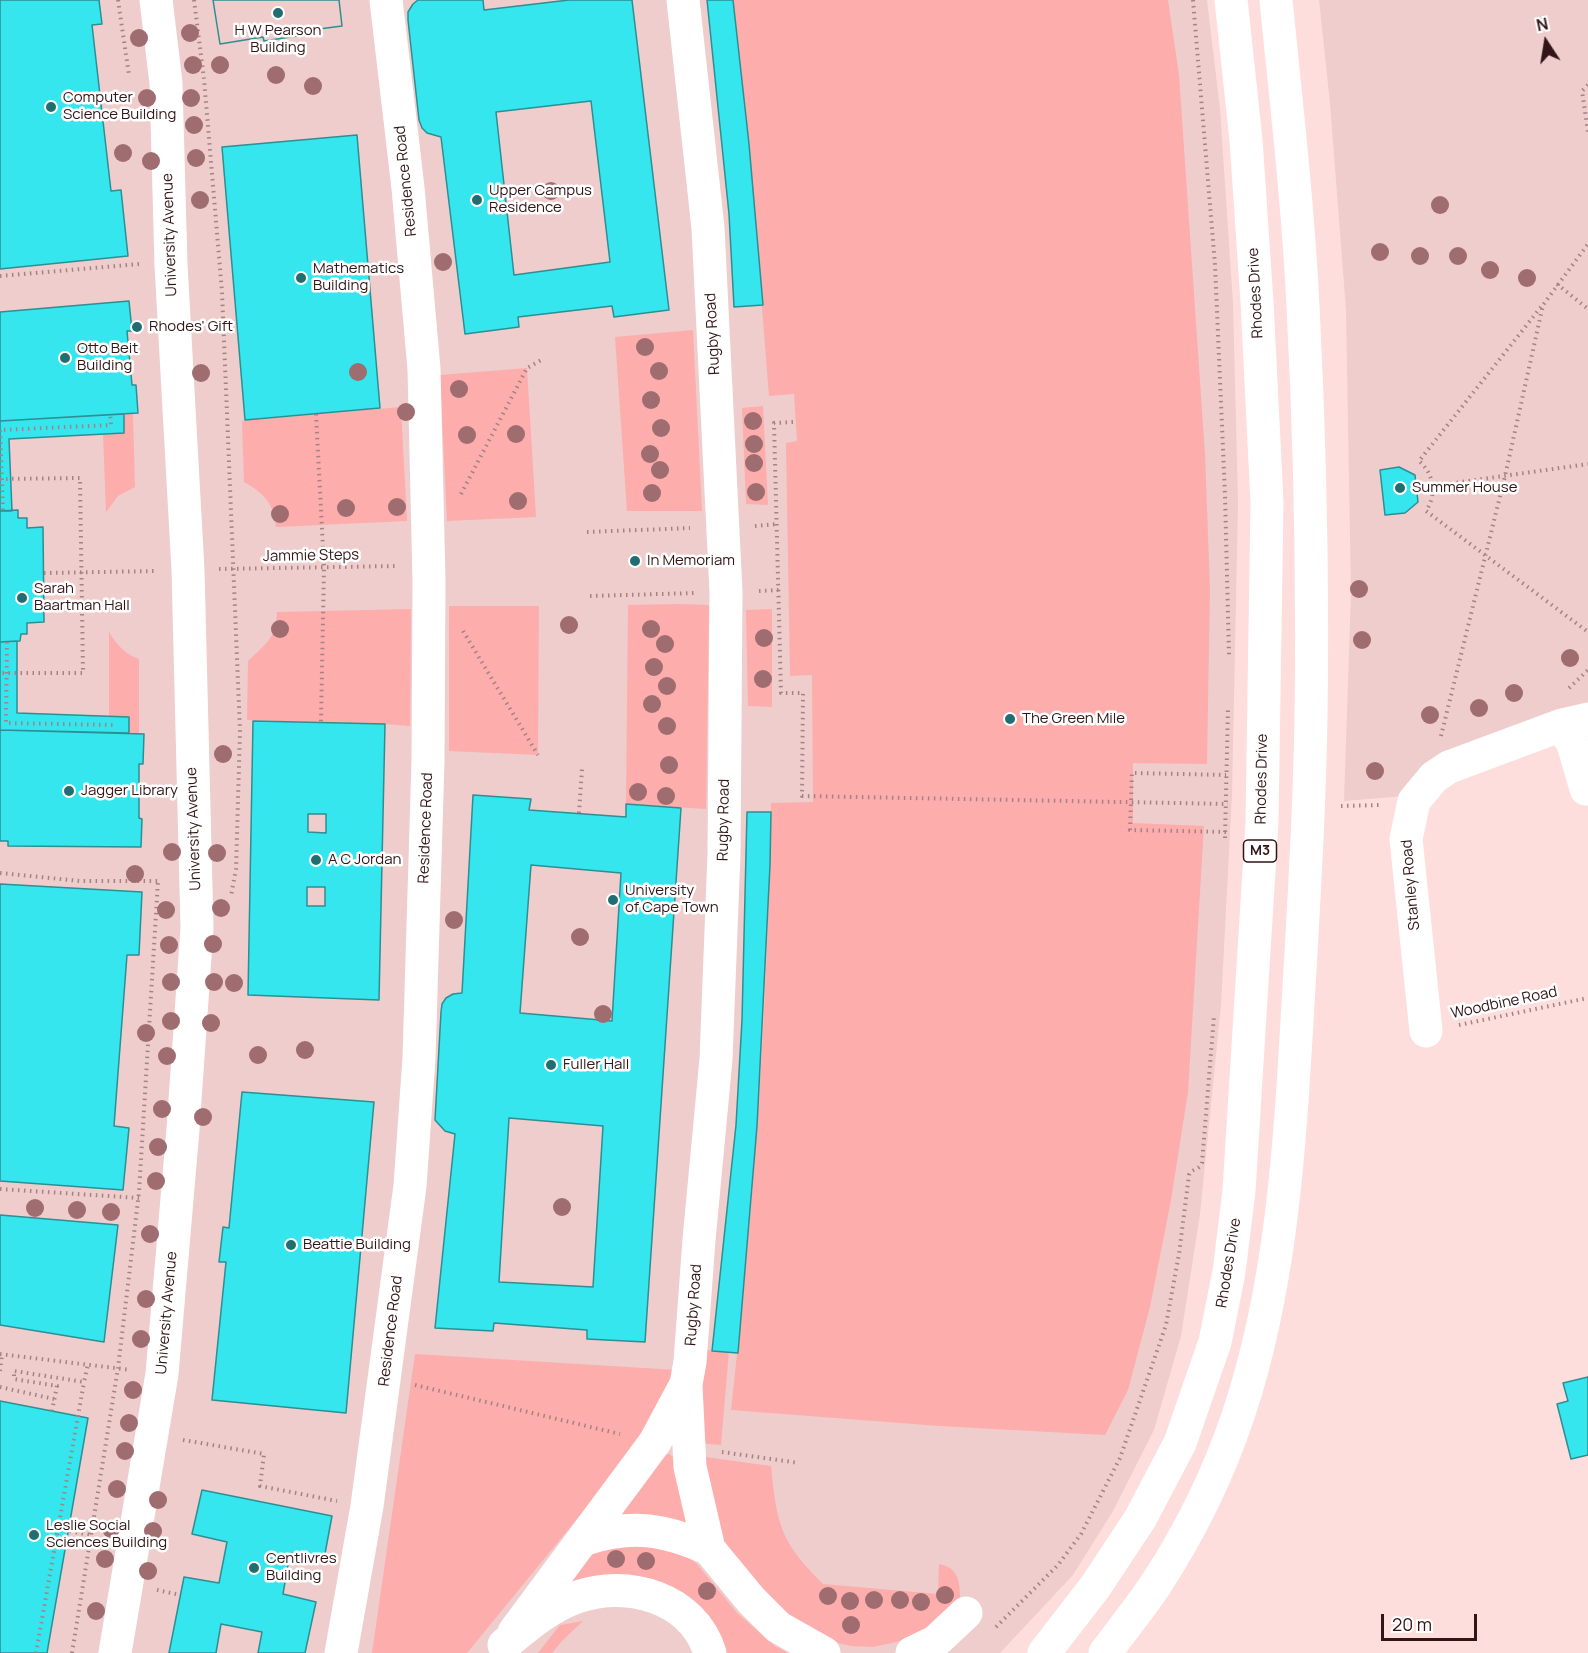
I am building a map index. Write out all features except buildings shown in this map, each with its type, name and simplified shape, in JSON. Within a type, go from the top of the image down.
[{"type":"main road","name":"University Avenue","points":[[115,1653],[162,1374],[197,928],[188,570],[171,265],[166,83],[156,0]]},
{"type":"main road","name":"Residence Road","points":[[340,1653],[367,1506],[410,1186],[419,1058],[428,761],[429,593],[424,369],[408,188],[386,0]]},
{"type":"main road","name":"Rugby Road","points":[[501,1649],[656,1442],[686,1384],[690,1362],[716,1059],[724,854],[726,592],[708,228],[683,0]]},
{"type":"main road","name":"Rhodes Drive","points":[[1044,1653],[1095,1587],[1140,1519],[1180,1443],[1215,1342],[1229,1272],[1239,1191],[1262,823],[1267,502],[1257,290],[1246,140],[1232,0]]},
{"type":"main road","points":[[1105,1653],[1155,1585],[1186,1534],[1214,1478],[1238,1418],[1261,1339],[1281,1217],[1295,1056],[1308,829],[1311,713],[1308,441],[1303,302],[1276,0]]},
{"type":"main road","name":"Stanley Road","points":[[1426,1031],[1406,839],[1414,801],[1434,777],[1449,767],[1575,722],[1588,705]]},
{"type":"main road","points":[[1575,722],[1573,744],[1586,789]]},
{"type":"main road","points":[[686,1384],[690,1467],[709,1549]]},
{"type":"main road","points":[[585,1539],[612,1531],[658,1532],[680,1536],[709,1549],[751,1600],[778,1627],[824,1653]]},
{"type":"main road","points":[[501,1649],[536,1619],[556,1607],[578,1597],[621,1590],[642,1593],[666,1601],[680,1609],[702,1634],[710,1653]]},
{"type":"main road","points":[[912,1653],[935,1642],[966,1613]]},
{"type":"path","points":[[1193,0],[1215,265],[1225,484],[1229,656]]},
{"type":"path","points":[[1588,85],[1582,91],[1588,132]]},
{"type":"path","points":[[1588,244],[1543,305],[1419,461],[1428,471],[1433,486],[1432,499],[1426,512],[1588,632]]},
{"type":"path","points":[[0,276],[109,267]]},
{"type":"path","points":[[1557,284],[1588,309]]},
{"type":"path","points":[[1440,740],[1505,476],[1543,305]]},
{"type":"path","points":[[458,500],[527,368],[543,360]]},
{"type":"path","points":[[3,510],[0,430],[111,424],[110,414]]},
{"type":"path","points":[[316,414],[324,567],[321,722]]},
{"type":"path","points":[[793,422],[774,423],[781,693],[803,693],[802,796],[1212,804]]},
{"type":"path","points":[[1433,486],[1588,464]]},
{"type":"path","points":[[0,673],[84,673],[80,478],[1,479]]},
{"type":"path","points":[[745,526],[778,525]]},
{"type":"path","points":[[587,532],[673,529]]},
{"type":"path","name":"Jammie Steps","points":[[240,569],[382,566]]},
{"type":"path","points":[[44,573],[141,571]]},
{"type":"path","points":[[771,590],[779,590]]},
{"type":"path","points":[[590,596],[675,593]]},
{"type":"path","points":[[461,626],[538,755]]},
{"type":"path","points":[[7,642],[6,723],[116,725]]},
{"type":"path","points":[[1225,843],[1228,704]]},
{"type":"path","points":[[579,813],[582,769]]},
{"type":"path","points":[[1226,775],[1132,773],[1130,830],[1226,832]]},
{"type":"path","points":[[1343,806],[1380,805]]},
{"type":"path","points":[[0,873],[80,881],[195,880]]},
{"type":"path","points":[[72,1653],[118,1368],[138,1198],[158,881]]},
{"type":"path","name":"Woodbine Road","points":[[1426,1031],[1588,998]]},
{"type":"path","points":[[995,1629],[1058,1565],[1081,1534],[1120,1458],[1139,1406],[1166,1325],[1179,1254],[1189,1175],[1202,1163],[1215,1005]]},
{"type":"path","points":[[0,1189],[138,1198]]},
{"type":"path","points":[[0,1371],[1,1354],[162,1374]]},
{"type":"path","points":[[36,1653],[88,1364]]},
{"type":"path","points":[[52,1411],[57,1386],[14,1379],[14,1371],[84,1382]]},
{"type":"path","points":[[385,1377],[614,1433]]},
{"type":"path","points":[[0,1387],[54,1399]]},
{"type":"path","points":[[153,1435],[264,1454],[260,1486],[367,1506]]},
{"type":"path","points":[[720,1451],[799,1463]]},
{"type":"path","points":[[58,1529],[91,1535]]},
{"type":"path","points":[[152,1589],[180,1595]]},
{"type":"shaded area","name":"University of Cape Town","points":[[0,0],[1207,0],[1220,109],[1233,303],[1238,503],[1232,795],[1221,1005],[1200,1214],[1181,1336],[1154,1430],[1113,1511],[1073,1575],[1000,1653],[0,1653]]},
{"type":"shaded area","name":"The Green Mile","points":[[733,0],[1168,0],[1179,75],[1205,454],[1210,589],[1207,764],[1133,763],[1133,823],[1204,826],[1188,1092],[1171,1200],[1150,1307],[1128,1390],[1105,1435],[939,1426],[731,1410],[753,1183],[767,955],[771,803],[813,802],[812,675],[790,676],[786,443],[797,441],[794,394],[769,396],[749,144]]},
{"type":"shaded area","points":[[1319,0],[1588,0],[1588,716],[1405,796],[1344,801],[1351,593],[1346,310],[1330,103]]},
{"type":"shaded area","points":[[693,330],[702,511],[627,511],[615,337]]},
{"type":"shaded area","points":[[527,368],[536,517],[447,521],[440,375]]},
{"type":"shaded area","points":[[763,406],[768,505],[746,504],[742,408]]},
{"type":"shaded area","points":[[401,407],[407,521],[276,527],[273,512],[267,500],[244,482],[242,421]]},
{"type":"shaded area","points":[[124,414],[133,414],[135,487],[118,496],[106,512],[103,434],[124,433]]},
{"type":"shaded area","points":[[628,605],[709,605],[706,809],[626,804]]},
{"type":"shaded area","points":[[449,606],[539,606],[538,755],[449,751]]},
{"type":"shaded area","points":[[411,609],[410,726],[247,720],[248,661],[265,645],[272,634],[277,612]]},
{"type":"shaded area","points":[[772,609],[772,707],[748,706],[746,610]]},
{"type":"shaded area","points":[[109,632],[122,648],[139,659],[139,734],[129,733],[129,717],[109,716]]},
{"type":"shaded area","points":[[705,1350],[729,1351],[721,1445],[699,1443]]},
{"type":"shaded area","points":[[415,1354],[677,1370],[649,1431],[467,1653],[372,1653]]},
{"type":"shaded area","points":[[669,1454],[673,1457],[690,1525],[614,1523],[664,1455]]},
{"type":"shaded area","points":[[698,1456],[771,1466],[776,1503],[783,1531],[798,1556],[823,1584],[938,1594],[939,1564],[950,1568],[957,1576],[960,1598],[929,1627],[896,1642],[873,1647],[851,1646],[830,1641],[775,1607],[719,1536]]},
{"type":"shaded area","points":[[641,1544],[680,1551],[697,1564],[737,1613],[775,1646],[788,1653],[722,1653],[709,1627],[569,1586],[588,1557],[604,1549]]},
{"type":"shaded area","points":[[583,1621],[552,1653],[538,1653],[560,1625]]},
{"type":"place","name":"H W Pearson Building","points":[[278,13]]},
{"type":"place","name":"Computer Science Building","points":[[51,107]]},
{"type":"place","name":"Upper Campus Residence","points":[[477,200]]},
{"type":"place","name":"Mathematics Building","points":[[301,278]]},
{"type":"place","name":"Rhodes' Gift","points":[[137,327]]},
{"type":"place","name":"Otto Beit Building","points":[[65,358]]},
{"type":"place","name":"Summer House","points":[[1400,488]]},
{"type":"place","name":"In Memoriam","points":[[635,561]]},
{"type":"place","name":"Sarah Baartman Hall","points":[[22,598]]},
{"type":"place","name":"The Green Mile","points":[[1010,719]]},
{"type":"place","name":"Jagger Library","points":[[69,791]]},
{"type":"place","name":"A C Jordan","points":[[316,860]]},
{"type":"place","name":"University of Cape Town","points":[[613,900]]},
{"type":"place","name":"Fuller Hall","points":[[551,1065]]},
{"type":"place","name":"Beattie Building","points":[[291,1245]]},
{"type":"place","name":"Leslie Social Sciences Building","points":[[34,1535]]},
{"type":"place","name":"Centlivres Building","points":[[254,1568]]}]
